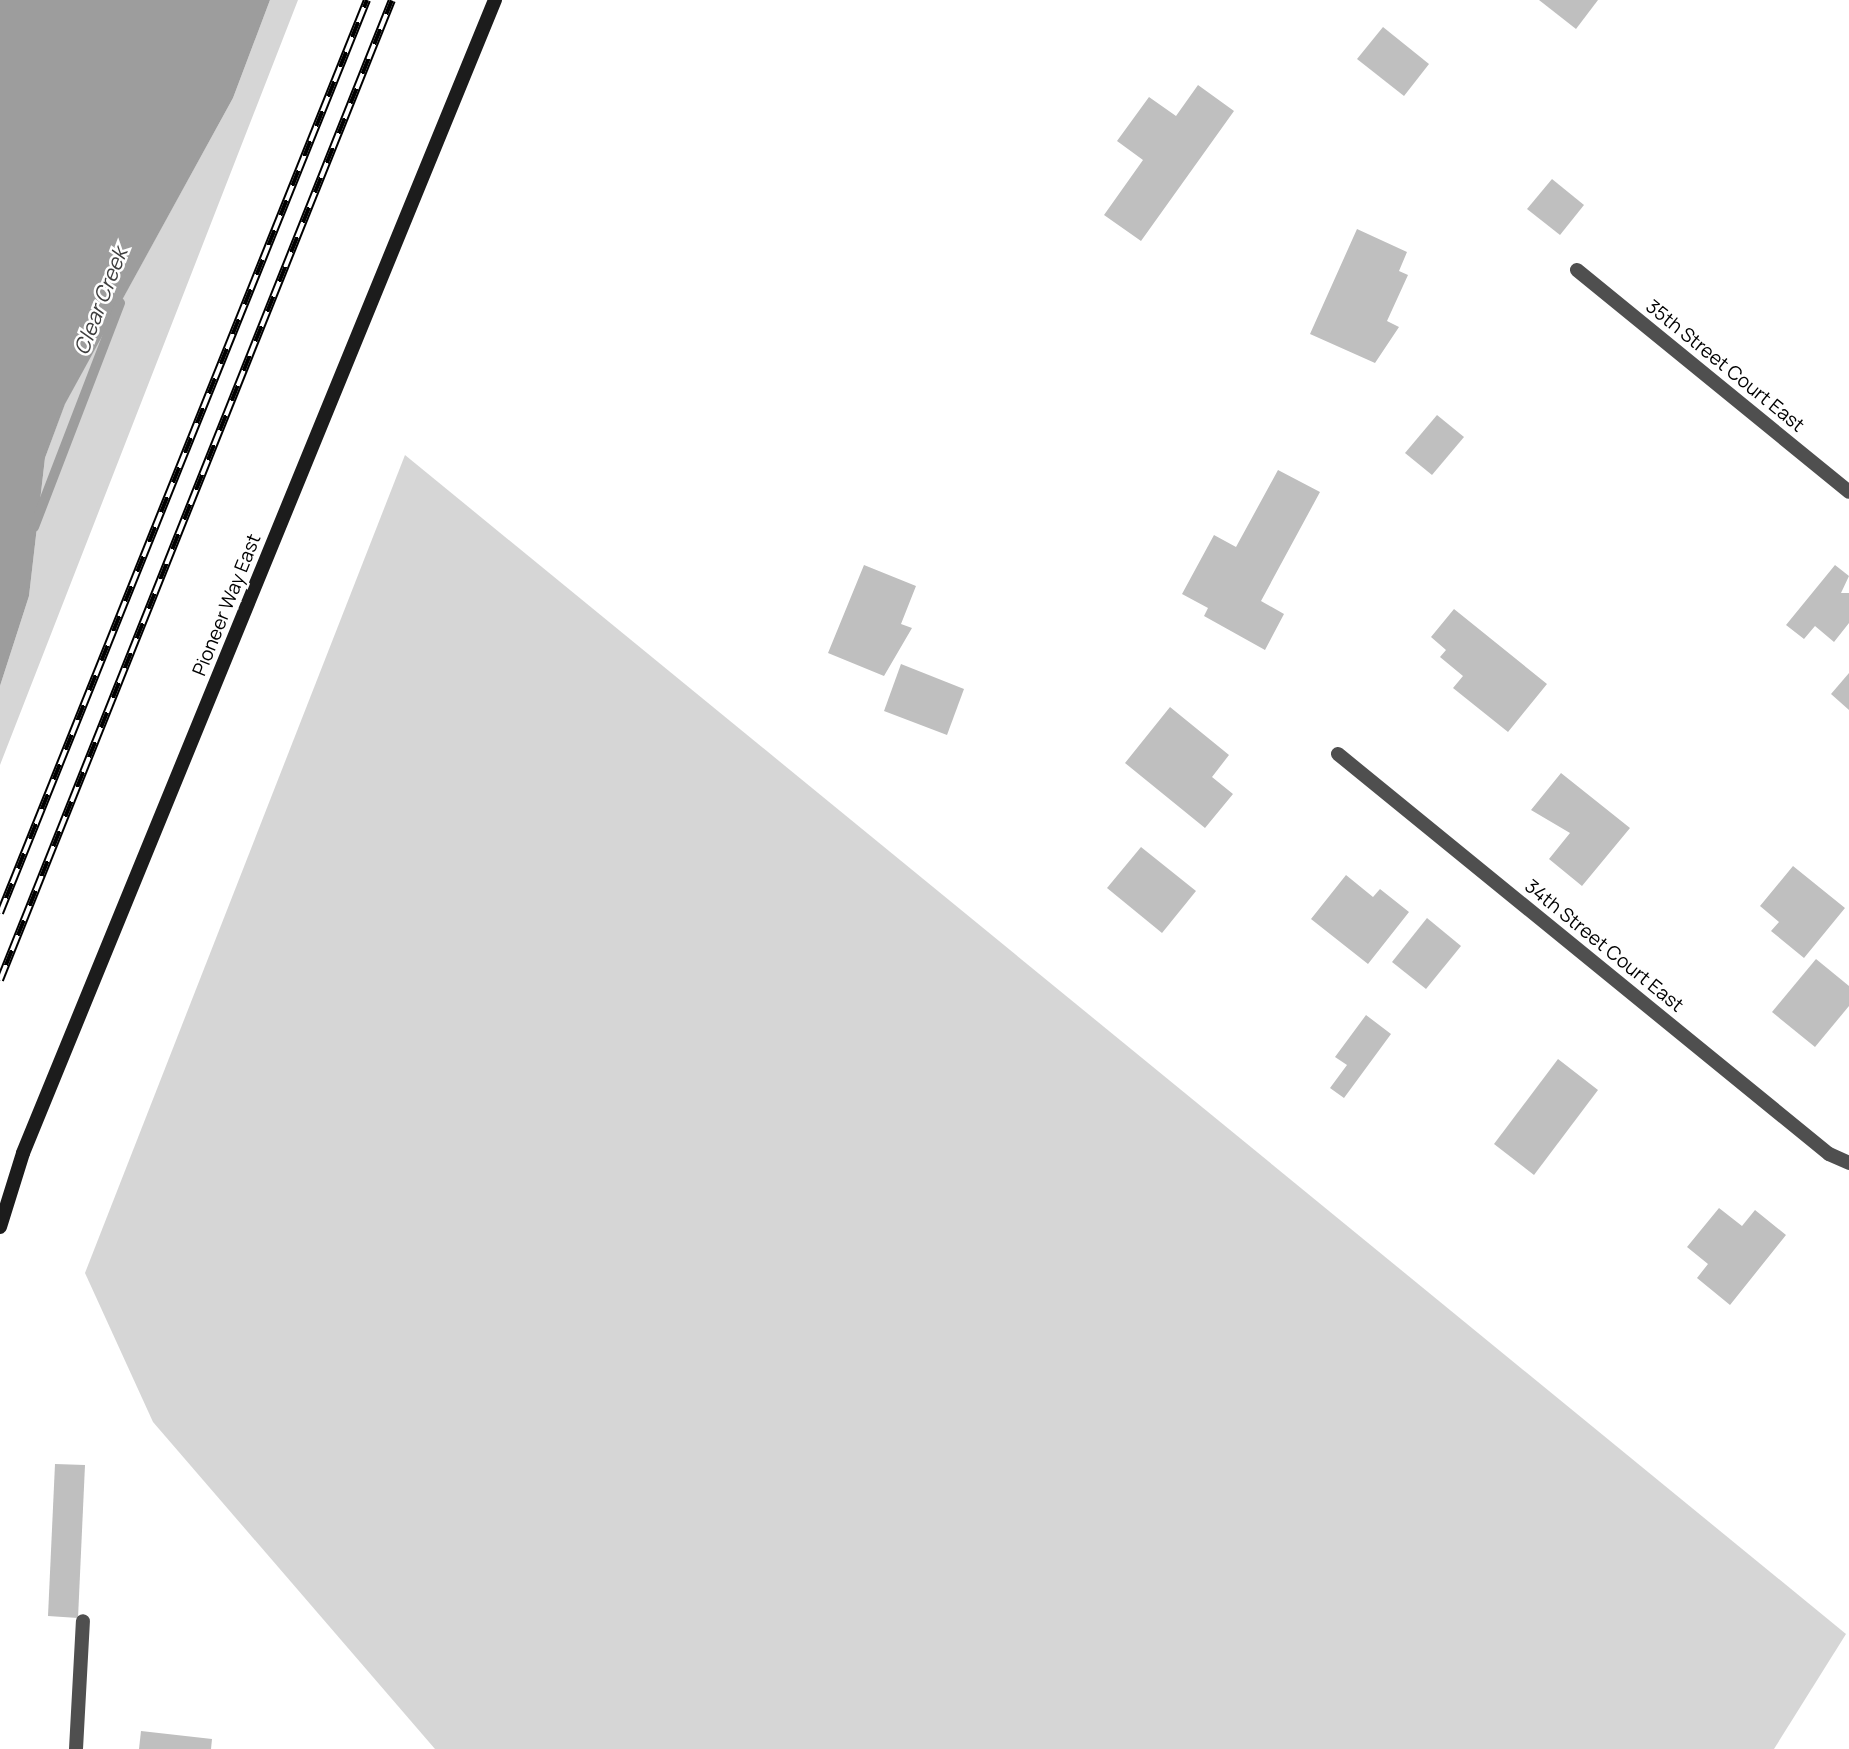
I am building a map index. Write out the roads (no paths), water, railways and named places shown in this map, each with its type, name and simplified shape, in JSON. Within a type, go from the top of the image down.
[{"type":"main road","name":"Pioneer Way East","points":[[0,1227],[23,1153],[495,0]]},
{"type":"street","name":"35th Street Court East","points":[[1577,270],[1849,492]]},
{"type":"street","name":"34th Street Court East","points":[[1338,754],[1829,1154],[1849,1163]]},
{"type":"street","points":[[76,1749],[83,1620]]},
{"type":"water","points":[[0,0],[270,0],[233,98],[65,404],[45,458],[29,596],[0,686]]},
{"type":"waterway","name":"Clear Creek","points":[[34,527],[120,303]]},
{"type":"railway","points":[[0,913],[367,0]]},
{"type":"railway","points":[[0,980],[392,0]]}]
